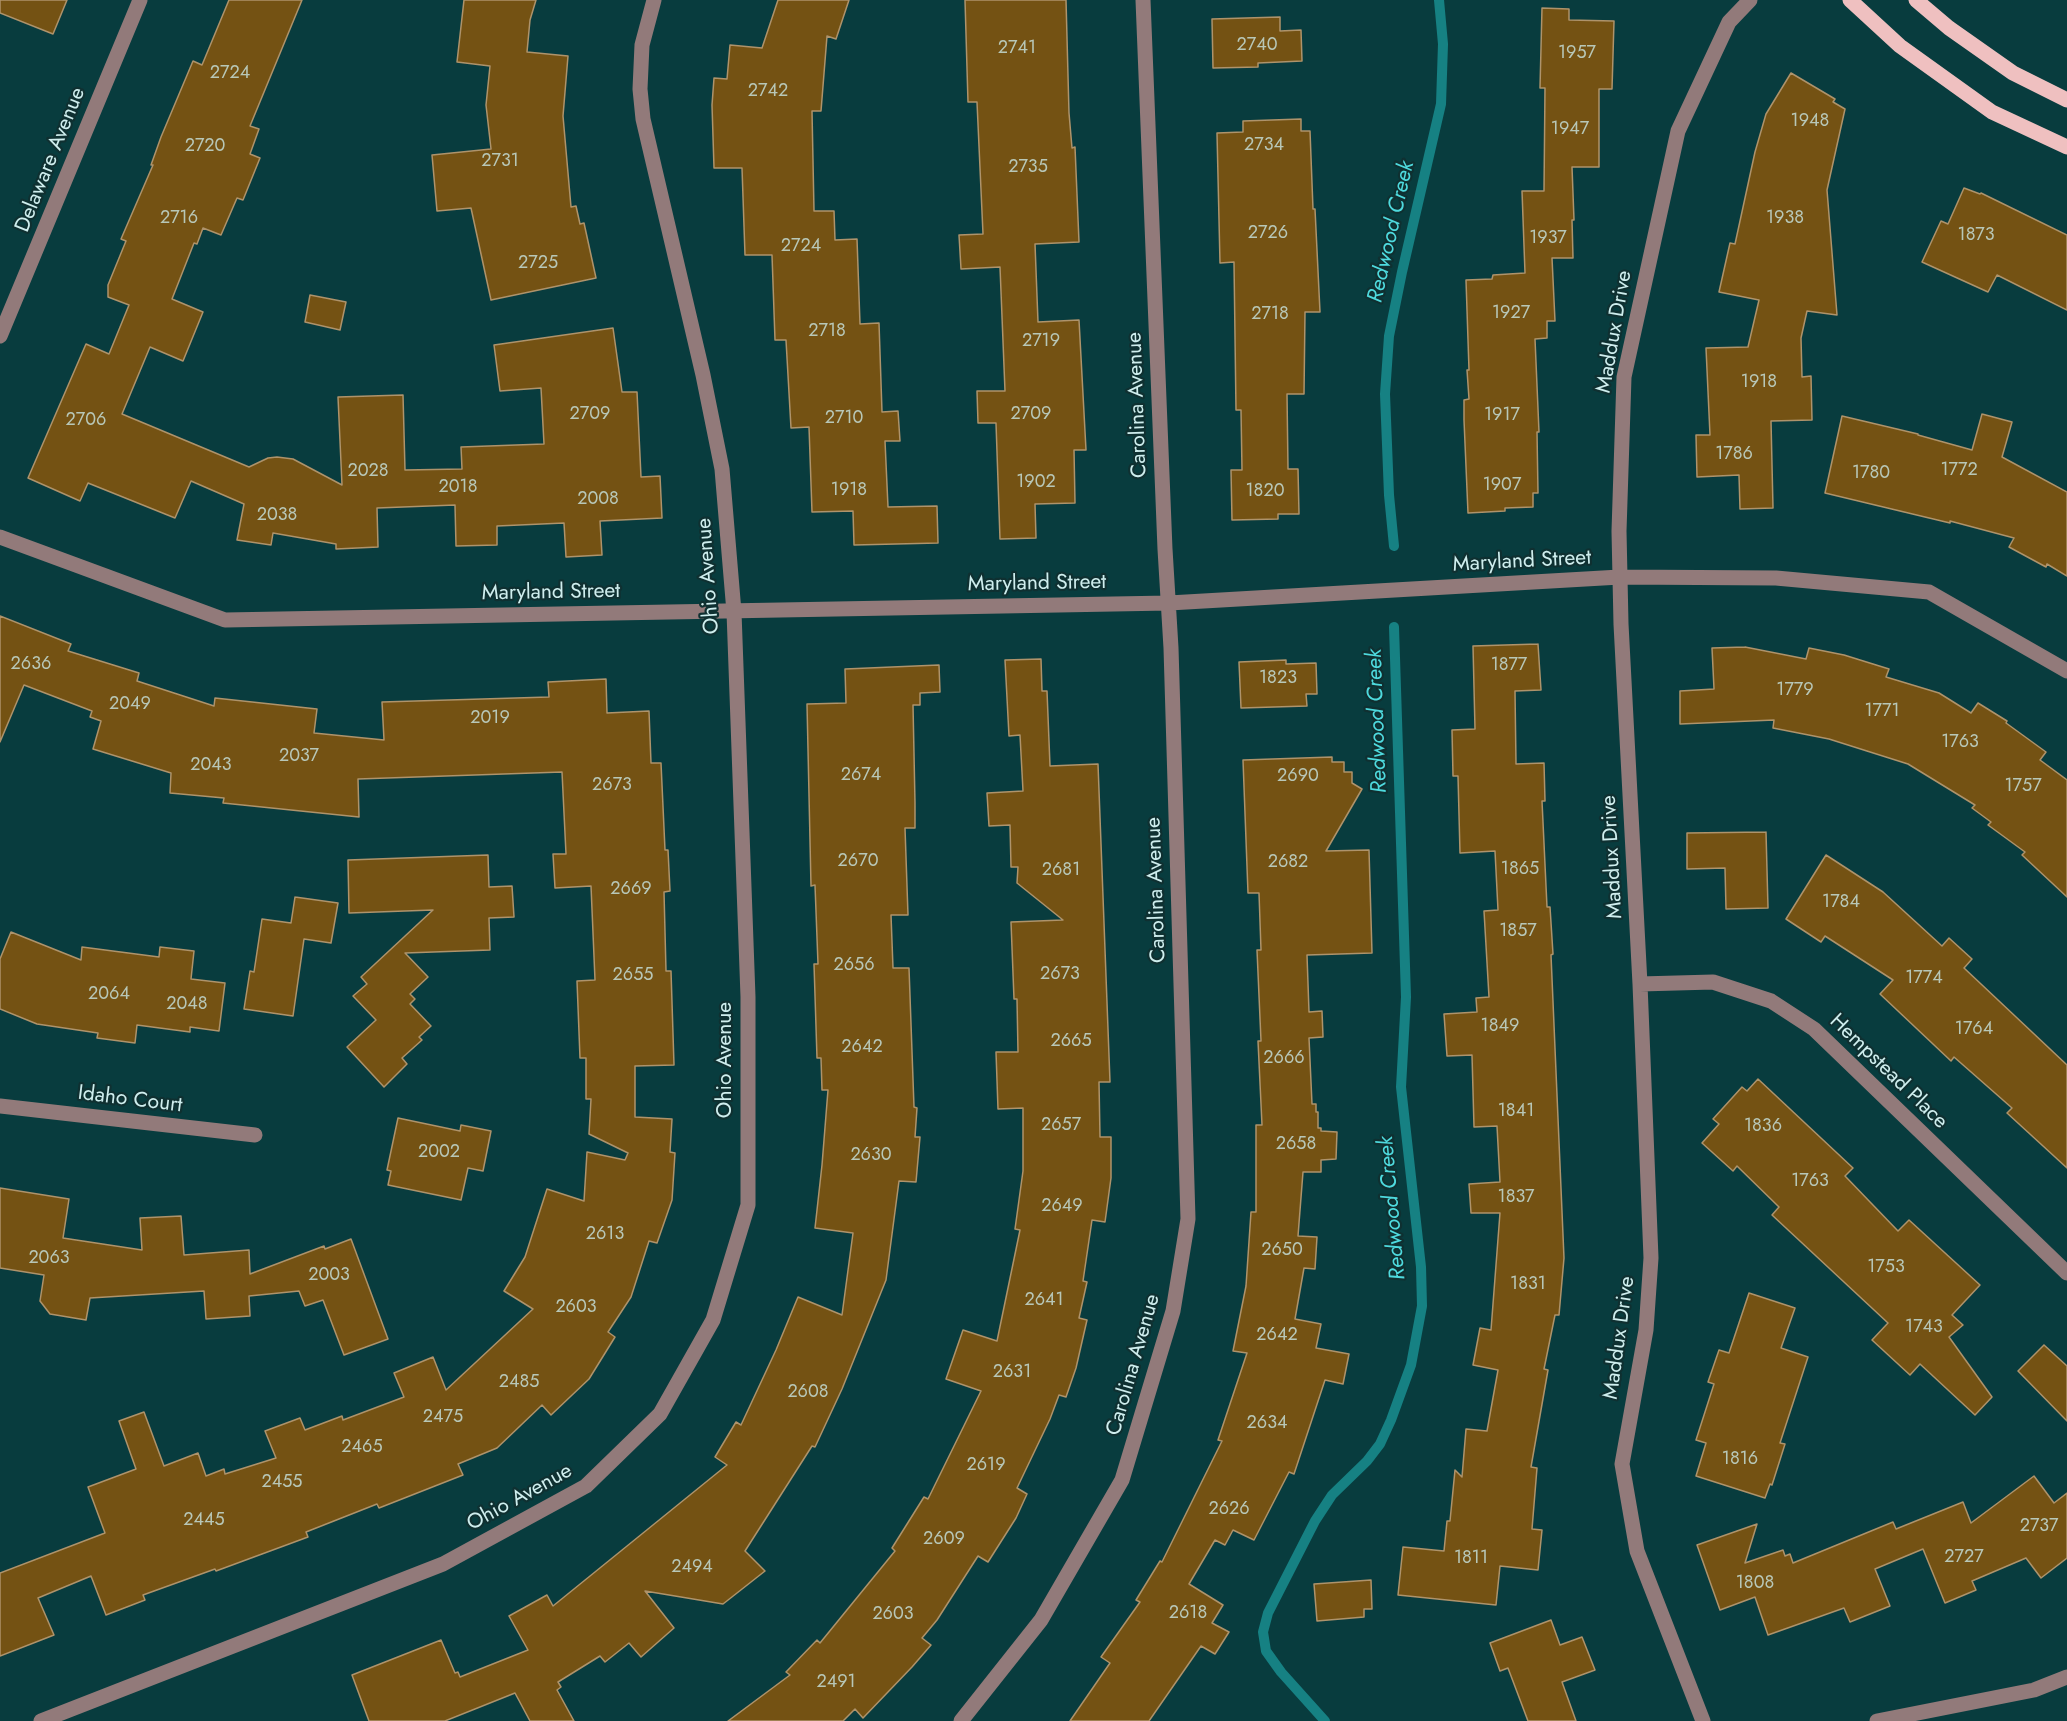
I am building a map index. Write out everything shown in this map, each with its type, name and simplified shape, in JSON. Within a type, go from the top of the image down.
[{"type":"main road","points":[[1850,0],[1900,46],[1992,112],[2067,147]]},
{"type":"main road","points":[[1916,0],[1949,28],[2013,73],[2067,100]]},
{"type":"street","name":"Delaware Avenue","points":[[0,336],[140,0]]},
{"type":"street","name":"Ohio Avenue","points":[[41,1721],[443,1564],[586,1486],[660,1414],[712,1320],[748,1205],[748,998],[734,612],[722,469],[703,375],[643,118],[640,88],[642,45],[654,0]]},
{"type":"street","name":"Carolina Avenue","points":[[961,1721],[1041,1620],[1122,1480],[1173,1311],[1188,1219],[1169,603],[1143,0]]},
{"type":"street","name":"Maddux Drive","points":[[1703,1721],[1637,1551],[1622,1464],[1646,1330],[1651,1258],[1619,531],[1624,376],[1678,131],[1729,22],[1750,0]]},
{"type":"street","name":"Maryland Street","points":[[0,537],[225,620],[1169,603],[1620,577],[1776,578],[1929,592],[2067,671]]},
{"type":"street","name":"Hempstead Place","points":[[1640,984],[1713,982],[1771,1001],[1814,1029],[2067,1273]]},
{"type":"street","name":"Idaho Court","points":[[0,1106],[255,1135]]},
{"type":"street","points":[[1877,1721],[2034,1689],[2067,1677]]},
{"type":"building","points":[[0,0],[67,0],[53,34],[0,13]]},
{"type":"building","points":[[229,0],[302,0],[250,126],[259,129],[250,154],[260,158],[243,200],[237,198],[221,235],[203,228],[197,244],[194,243],[172,299],[203,312],[183,361],[150,347],[122,414],[249,467],[268,458],[293,459],[342,485],[338,397],[403,395],[405,470],[462,469],[461,447],[544,444],[541,388],[500,391],[494,345],[613,328],[622,392],[637,392],[641,477],[660,476],[662,518],[600,521],[602,555],[566,557],[564,523],[497,526],[497,545],[456,546],[455,505],[377,508],[378,547],[336,549],[336,544],[273,533],[271,545],[237,540],[244,504],[191,481],[175,518],[88,483],[80,501],[28,478],[86,344],[109,354],[129,305],[108,297],[108,285],[126,241],[121,239],[153,165],[151,165],[161,137],[193,61],[202,65]]},
{"type":"building","points":[[464,0],[536,0],[530,20],[527,52],[568,56],[563,116],[571,207],[576,206],[580,224],[584,223],[596,278],[491,300],[471,208],[437,211],[432,155],[491,149],[486,105],[490,66],[457,62]]},
{"type":"building","points":[[778,0],[849,0],[836,39],[827,36],[821,111],[812,111],[814,211],[834,211],[835,240],[857,239],[860,324],[879,323],[882,412],[898,411],[900,441],[885,441],[888,507],[937,506],[938,543],[854,545],[853,511],[812,512],[809,427],[791,428],[786,340],[775,340],[772,255],[745,255],[742,168],[714,168],[712,105],[714,78],[727,79],[730,45],[762,48]]},
{"type":"building","points":[[965,0],[1066,0],[1069,113],[1072,148],[1075,147],[1079,242],[1035,244],[1038,322],[1079,320],[1086,450],[1074,450],[1075,503],[1035,504],[1036,538],[1000,539],[996,423],[978,423],[977,391],[1005,391],[1000,267],[961,269],[959,235],[983,234],[977,102],[968,102]]},
{"type":"building","points":[[1542,8],[1569,9],[1569,20],[1614,21],[1612,89],[1599,89],[1599,167],[1572,167],[1573,258],[1552,258],[1555,321],[1547,321],[1547,338],[1535,339],[1539,432],[1537,432],[1538,493],[1533,493],[1533,507],[1468,513],[1464,420],[1464,400],[1469,399],[1466,280],[1492,279],[1493,275],[1525,273],[1522,191],[1544,191],[1545,88],[1540,88]]},
{"type":"building","points":[[1280,17],[1280,31],[1301,30],[1302,61],[1258,63],[1258,67],[1213,68],[1212,19]]},
{"type":"building","points":[[1791,73],[1835,99],[1833,102],[1845,109],[1827,190],[1837,315],[1807,311],[1801,338],[1802,377],[1811,376],[1812,420],[1771,421],[1773,508],[1740,509],[1739,475],[1697,477],[1696,435],[1710,435],[1706,348],[1748,347],[1759,300],[1719,292],[1730,243],[1735,244],[1755,152],[1766,114]]},
{"type":"building","points":[[1301,119],[1301,131],[1310,131],[1320,312],[1305,312],[1304,394],[1287,394],[1288,469],[1298,469],[1299,514],[1278,514],[1278,519],[1232,520],[1231,470],[1242,470],[1241,410],[1236,410],[1234,262],[1220,263],[1217,133],[1243,132],[1243,121]]},
{"type":"building","points":[[1964,188],[1981,193],[2067,235],[2067,310],[1997,275],[1988,292],[1922,262],[1941,221],[1948,224]]},
{"type":"building","points":[[310,295],[346,302],[340,330],[305,322]]},
{"type":"building","points":[[1982,414],[2012,422],[2002,457],[2067,492],[2067,576],[2009,547],[2014,538],[1825,493],[1842,416],[1918,434],[1972,450]]},
{"type":"building","points":[[0,616],[71,644],[68,651],[139,673],[137,681],[214,706],[215,698],[317,709],[314,733],[384,740],[382,702],[549,697],[548,682],[606,679],[607,713],[649,711],[651,763],[661,763],[665,850],[668,850],[670,891],[664,892],[666,971],[671,971],[674,1065],[635,1066],[635,1117],[672,1119],[670,1152],[675,1153],[672,1200],[657,1243],[649,1241],[631,1297],[608,1332],[615,1337],[589,1379],[551,1415],[542,1405],[497,1448],[458,1464],[463,1475],[379,1508],[377,1504],[306,1532],[308,1537],[143,1595],[145,1600],[106,1615],[91,1576],[38,1598],[54,1635],[0,1656],[0,1573],[105,1533],[88,1487],[136,1469],[119,1421],[144,1412],[164,1466],[198,1453],[206,1476],[224,1469],[225,1474],[276,1458],[265,1431],[300,1418],[305,1430],[342,1416],[343,1420],[404,1397],[394,1373],[433,1357],[446,1390],[533,1309],[504,1291],[525,1257],[547,1189],[584,1201],[587,1152],[625,1160],[628,1153],[589,1134],[591,1099],[586,1099],[586,1058],[580,1058],[577,981],[595,980],[591,886],[555,888],[553,854],[566,854],[562,772],[358,779],[359,817],[223,803],[224,798],[170,793],[171,773],[93,749],[101,721],[90,717],[92,711],[24,685],[0,742]]},
{"type":"building","points":[[1538,644],[1541,690],[1515,691],[1516,764],[1544,763],[1545,801],[1542,801],[1547,907],[1550,907],[1553,954],[1551,955],[1564,1258],[1559,1315],[1555,1315],[1544,1369],[1548,1370],[1531,1467],[1537,1468],[1532,1529],[1542,1530],[1538,1570],[1500,1566],[1496,1605],[1398,1595],[1403,1547],[1444,1551],[1447,1521],[1450,1521],[1455,1470],[1462,1477],[1466,1429],[1487,1431],[1498,1370],[1473,1365],[1480,1328],[1491,1330],[1500,1213],[1471,1213],[1469,1184],[1500,1182],[1497,1126],[1474,1127],[1472,1055],[1447,1056],[1444,1014],[1477,1012],[1476,998],[1489,997],[1484,911],[1498,910],[1495,851],[1460,853],[1458,776],[1453,776],[1452,730],[1475,729],[1473,646]]},
{"type":"building","points":[[1745,647],[1806,659],[1809,648],[1844,655],[1889,669],[1886,677],[1939,693],[1971,713],[1978,703],[2007,721],[2006,723],[2046,752],[2040,760],[2067,780],[2067,897],[2022,855],[2025,852],[1988,825],[1991,822],[1972,808],[1975,805],[1908,764],[1829,739],[1773,728],[1774,720],[1680,724],[1680,691],[1714,689],[1712,648]]},
{"type":"building","points":[[1041,659],[1042,691],[1047,691],[1050,766],[1098,764],[1110,1082],[1099,1082],[1100,1137],[1111,1137],[1111,1178],[1105,1222],[1092,1220],[1083,1281],[1087,1282],[1079,1318],[1087,1320],[1076,1368],[1066,1397],[1059,1395],[1017,1488],[1027,1494],[1016,1518],[988,1562],[978,1556],[937,1620],[922,1638],[931,1645],[863,1718],[855,1709],[843,1721],[728,1721],[790,1675],[786,1672],[817,1640],[820,1643],[895,1551],[892,1548],[924,1497],[928,1499],[981,1391],[946,1379],[963,1330],[997,1341],[1020,1230],[1015,1229],[1023,1171],[1023,1108],[998,1109],[996,1052],[1018,1052],[1017,999],[1014,999],[1011,922],[1063,920],[1017,883],[1018,867],[1011,867],[1010,825],[989,826],[987,793],[1023,791],[1020,735],[1009,736],[1005,660]]},
{"type":"building","points":[[1286,660],[1286,664],[1316,663],[1317,694],[1306,694],[1307,706],[1241,708],[1239,662]]},
{"type":"building","points":[[939,665],[940,692],[920,693],[920,705],[913,705],[915,828],[905,828],[908,915],[891,915],[893,968],[909,968],[914,1107],[917,1108],[915,1137],[920,1137],[916,1182],[899,1181],[886,1280],[842,1389],[815,1447],[812,1446],[745,1551],[765,1571],[723,1604],[645,1591],[674,1628],[641,1657],[629,1643],[605,1662],[600,1656],[558,1682],[561,1687],[557,1690],[574,1721],[530,1721],[515,1693],[445,1721],[369,1721],[352,1675],[441,1640],[455,1673],[458,1672],[460,1677],[528,1650],[509,1616],[547,1595],[553,1606],[727,1465],[715,1457],[736,1422],[741,1425],[798,1297],[842,1315],[853,1233],[815,1228],[828,1090],[822,1090],[821,1058],[817,1058],[814,964],[818,964],[815,885],[811,886],[807,704],[846,703],[845,669]]},
{"type":"building","points":[[1332,757],[1332,762],[1344,762],[1344,772],[1352,772],[1352,783],[1362,789],[1326,851],[1369,850],[1372,953],[1307,955],[1309,1012],[1322,1011],[1323,1037],[1309,1038],[1312,1104],[1316,1104],[1316,1112],[1318,1112],[1318,1128],[1321,1128],[1321,1131],[1337,1132],[1336,1159],[1321,1160],[1321,1172],[1303,1172],[1298,1236],[1317,1237],[1315,1269],[1304,1268],[1295,1319],[1321,1324],[1316,1348],[1349,1354],[1343,1384],[1325,1380],[1294,1474],[1289,1472],[1254,1540],[1233,1530],[1225,1545],[1215,1540],[1189,1584],[1223,1605],[1212,1623],[1229,1632],[1215,1654],[1201,1646],[1149,1721],[1070,1721],[1110,1663],[1101,1657],[1140,1602],[1136,1600],[1160,1561],[1162,1562],[1222,1441],[1218,1440],[1247,1353],[1233,1351],[1246,1286],[1251,1212],[1256,1212],[1256,1125],[1262,1125],[1257,950],[1261,950],[1259,893],[1248,893],[1243,760]]},
{"type":"building","points":[[1766,832],[1768,908],[1726,909],[1725,868],[1687,869],[1687,833]]},
{"type":"building","points":[[488,855],[489,887],[512,886],[514,917],[489,918],[490,950],[405,953],[428,977],[410,994],[415,999],[410,1004],[431,1026],[419,1037],[422,1040],[402,1058],[407,1064],[384,1087],[347,1047],[376,1020],[353,996],[367,984],[361,977],[433,910],[349,913],[348,860]]},
{"type":"building","points":[[1826,855],[1883,892],[1942,946],[1949,938],[1972,959],[1964,968],[2067,1065],[2067,1168],[2007,1113],[2012,1108],[1954,1057],[1951,1061],[1880,994],[1893,980],[1825,936],[1821,942],[1786,919]]},
{"type":"building","points":[[295,897],[338,903],[331,943],[304,939],[293,1016],[244,1009],[250,971],[254,972],[262,919],[291,923]]},
{"type":"building","points":[[11,932],[81,960],[82,947],[159,957],[160,947],[194,951],[191,979],[225,983],[219,1031],[190,1027],[190,1032],[137,1025],[135,1043],[97,1038],[98,1033],[37,1024],[0,1009],[0,959]]},
{"type":"building","points":[[1758,1079],[1853,1168],[1845,1176],[1898,1231],[1909,1220],[1980,1285],[1952,1315],[1963,1325],[1949,1337],[1992,1397],[1975,1415],[1920,1364],[1910,1375],[1872,1340],[1888,1323],[1772,1215],[1779,1207],[1737,1166],[1733,1171],[1702,1143],[1719,1124],[1713,1119],[1742,1087],[1747,1091]]},
{"type":"building","points":[[398,1118],[460,1131],[461,1125],[491,1131],[483,1171],[468,1168],[461,1200],[388,1185],[391,1171],[387,1170]]},
{"type":"building","points":[[0,1188],[69,1199],[63,1238],[142,1250],[140,1218],[181,1216],[184,1255],[249,1250],[250,1274],[324,1246],[325,1249],[351,1239],[388,1339],[344,1355],[323,1300],[305,1306],[299,1291],[249,1296],[250,1316],[206,1319],[204,1291],[90,1298],[86,1320],[50,1314],[40,1301],[44,1275],[0,1268]]},
{"type":"building","points":[[1749,1293],[1795,1308],[1781,1348],[1808,1357],[1780,1443],[1785,1444],[1772,1485],[1770,1484],[1765,1498],[1696,1476],[1706,1443],[1696,1440],[1714,1384],[1708,1382],[1719,1350],[1729,1353]]},
{"type":"building","points":[[2044,1345],[2067,1366],[2067,1421],[2018,1371]]},
{"type":"building","points":[[2034,1476],[2054,1503],[2067,1493],[2067,1558],[2041,1578],[2026,1558],[1972,1581],[1976,1590],[1945,1603],[1923,1549],[1875,1569],[1890,1606],[1850,1622],[1844,1608],[1768,1635],[1755,1597],[1720,1610],[1697,1545],[1757,1524],[1745,1563],[1783,1550],[1785,1556],[1790,1554],[1793,1563],[1893,1522],[1896,1529],[1963,1502],[1971,1523]]},
{"type":"building","points":[[1371,1580],[1372,1609],[1364,1609],[1364,1617],[1317,1621],[1314,1584]]},
{"type":"building","points":[[1551,1620],[1560,1645],[1582,1637],[1595,1670],[1562,1682],[1576,1721],[1528,1721],[1508,1668],[1500,1671],[1490,1643]]},
{"type":"waterway","name":"Redwood Creek","points":[[1394,546],[1389,495],[1385,394],[1389,336],[1441,104],[1443,44],[1439,0]]},
{"type":"waterway","name":"Redwood Creek","points":[[1325,1721],[1281,1672],[1266,1651],[1263,1632],[1268,1613],[1315,1521],[1332,1495],[1367,1461],[1380,1444],[1411,1365],[1422,1306],[1421,1267],[1401,1087],[1406,997],[1394,627]]}]
